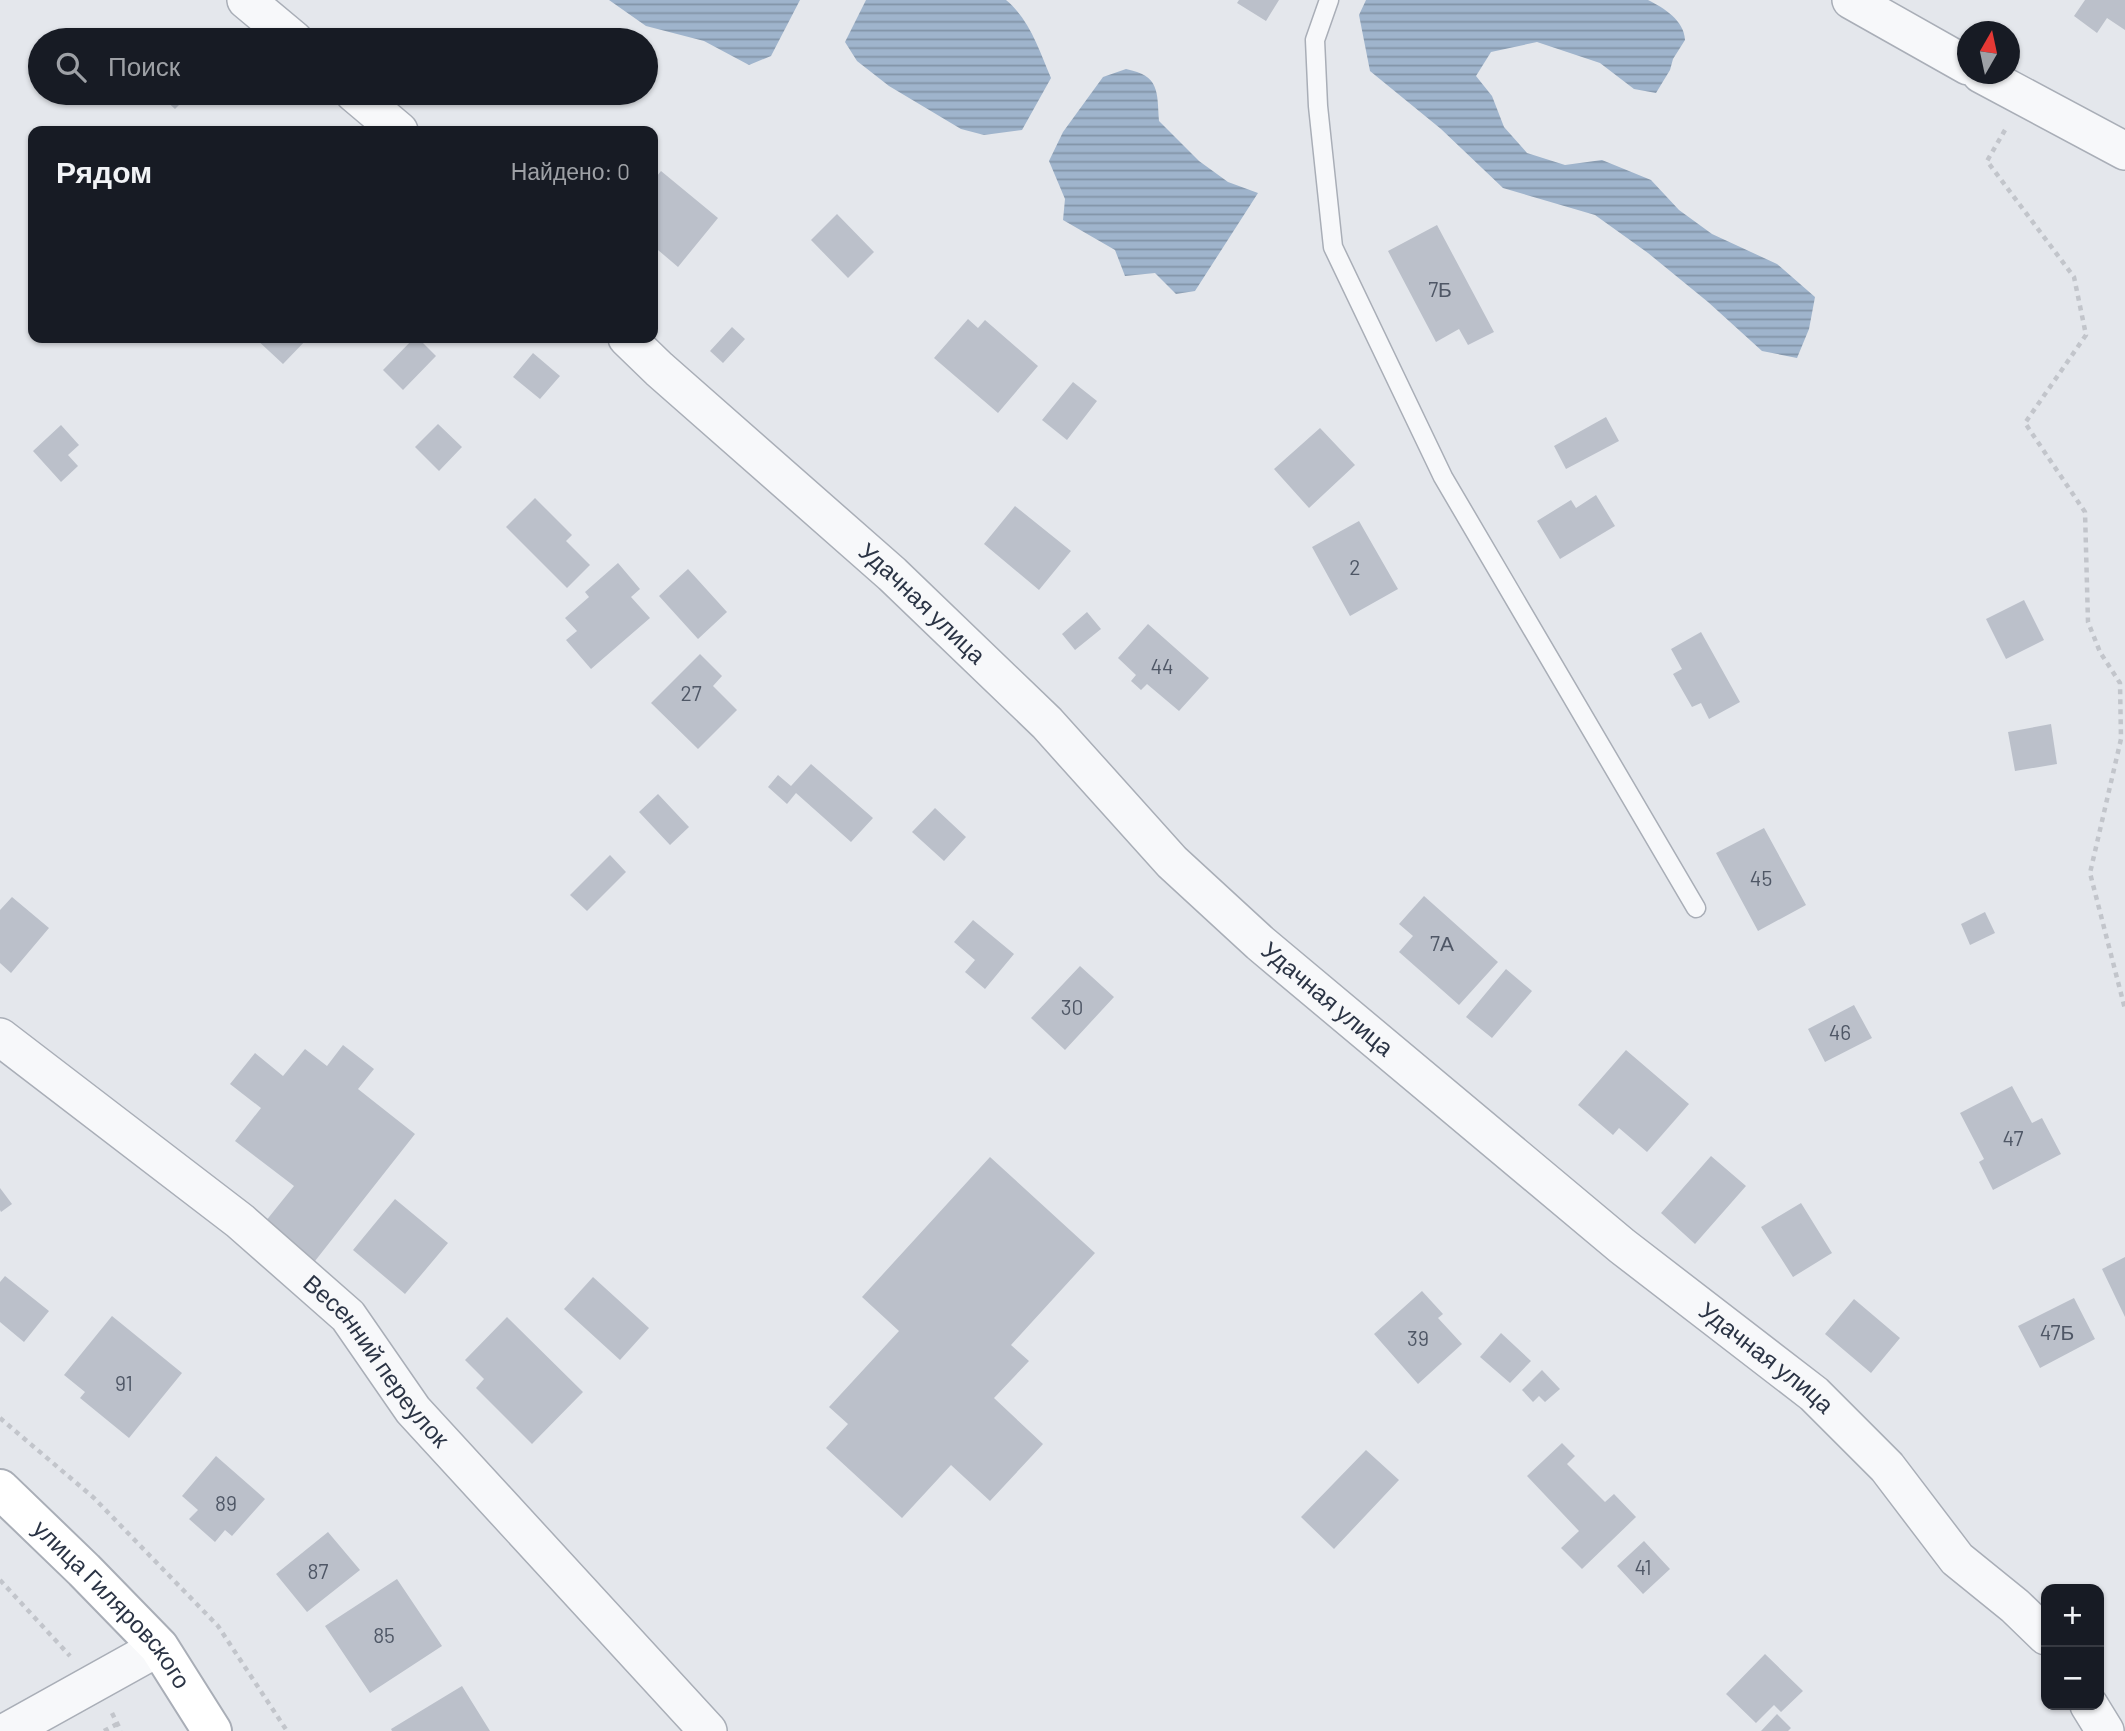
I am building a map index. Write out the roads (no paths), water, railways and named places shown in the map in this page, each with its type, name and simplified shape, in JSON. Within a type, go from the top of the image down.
[{"type":"street","points":[[246,0],[280,28]]},
{"type":"street","points":[[1851,0],[1957,60]]},
{"type":"street","points":[[1999,84],[2125,151]]},
{"type":"street","points":[[368,105],[392,126]]},
{"type":"street","name":"Удачная улица","points":[[632,343],[892,574],[1047,723],[1172,862],[1260,943],[1622,1245],[1814,1394],[1887,1467],[1957,1559],[2015,1606],[2041,1631]]},
{"type":"street","name":"Весенний переулок","points":[[0,1037],[240,1222],[348,1316],[413,1410],[708,1731]]},
{"type":"street","name":"улица Гиляровского","points":[[0,1489],[159,1647],[212,1731]]},
{"type":"street","points":[[8,1731],[159,1647]]},
{"type":"street","points":[[2092,1710],[2105,1731]]},
{"type":"lane","points":[[1329,0],[1315,40],[1318,106],[1333,247],[1443,477],[1696,908]]},
{"type":"water","points":[[609,0],[800,0],[771,56],[749,65],[704,41],[646,26]]},
{"type":"water","points":[[866,0],[1006,0],[1028,26],[1051,78],[1022,130],[984,135],[961,129],[889,86],[857,61],[845,42]]},
{"type":"water","points":[[1366,0],[1648,0],[1672,16],[1681,26],[1685,40],[1656,93],[1634,89],[1600,63],[1537,42],[1491,52],[1476,76],[1492,96],[1504,127],[1527,153],[1565,165],[1602,160],[1651,180],[1679,210],[1712,234],[1777,264],[1815,297],[1809,329],[1797,358],[1762,351],[1648,253],[1595,215],[1503,188],[1441,129],[1370,71],[1359,15]]},
{"type":"water","points":[[1126,69],[1151,81],[1157,93],[1159,121],[1199,161],[1228,182],[1258,193],[1195,291],[1176,294],[1155,273],[1125,276],[1115,250],[1063,220],[1065,199],[1049,161],[1063,132],[1103,77]]}]
